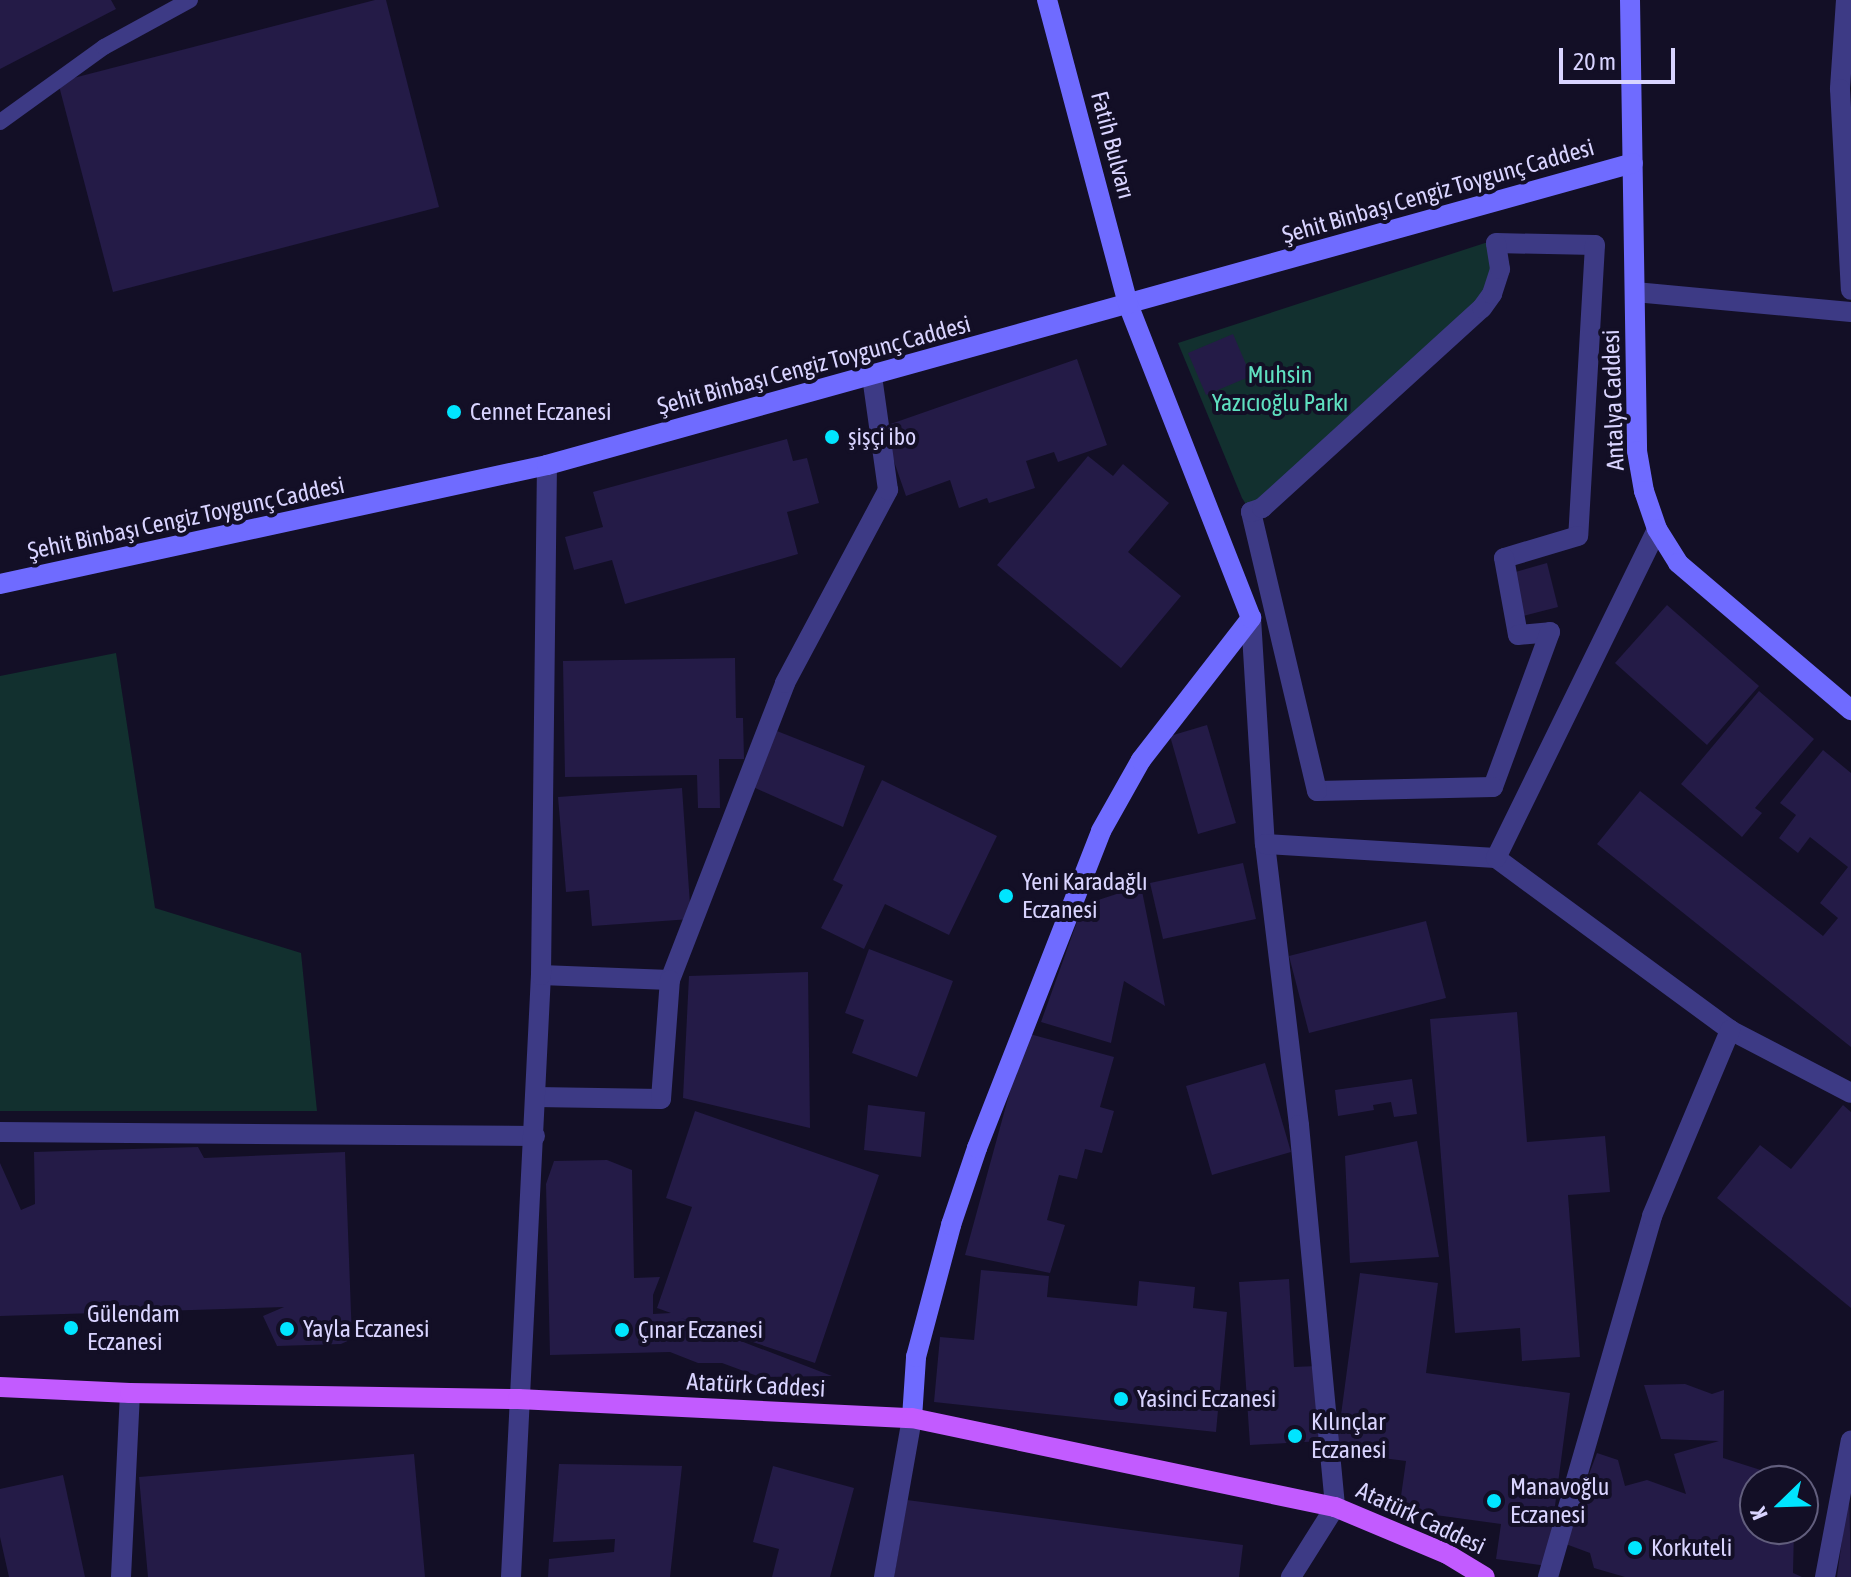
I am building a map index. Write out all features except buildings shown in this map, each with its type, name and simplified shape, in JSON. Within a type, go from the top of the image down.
[{"type":"main road","name":"Fatih Bulvarı","points":[[1047,0],[1128,304],[1251,618]]},
{"type":"main road","name":"Antalya Caddesi","points":[[1630,0],[1637,451],[1644,491],[1657,529],[1678,563],[1851,710]]},
{"type":"main road","name":"Şehit Binbaşı Cengiz Toygunç Caddesi","points":[[0,584],[547,465],[1633,163]]},
{"type":"main road","points":[[912,1418],[916,1357],[951,1225],[977,1148],[1101,831],[1141,760],[1251,618]]},
{"type":"main road","name":"Atatürk Caddesi","points":[[0,1387],[130,1393],[518,1399],[912,1418],[1335,1507],[1447,1554],[1479,1576]]},
{"type":"street","points":[[1846,0],[1840,89],[1851,290]]},
{"type":"street","points":[[1496,243],[1595,245],[1578,536],[1504,558],[1518,635],[1550,632],[1493,787],[1317,791],[1251,512],[1262,508],[1482,308],[1492,294],[1500,269],[1496,243]]},
{"type":"street","points":[[1635,292],[1851,312]]},
{"type":"street","points":[[536,1097],[661,1099],[670,980],[785,683],[888,490],[872,376]]},
{"type":"street","points":[[511,1577],[541,975],[547,465]]},
{"type":"street","points":[[1496,858],[1657,529]]},
{"type":"street","points":[[1251,618],[1265,844],[1299,1125],[1335,1507],[1291,1577]]},
{"type":"street","points":[[1265,844],[1496,858],[1730,1030],[1851,1093]]},
{"type":"street","points":[[541,975],[670,980]]},
{"type":"street","points":[[1548,1577],[1652,1216],[1730,1030]]},
{"type":"street","points":[[0,1132],[535,1136]]},
{"type":"street","points":[[121,1577],[130,1393]]},
{"type":"street","points":[[884,1577],[912,1418]]},
{"type":"street","points":[[1825,1577],[1851,1440]]},
{"type":"lane","points":[[0,122],[104,47],[190,0]]},
{"type":"green space","name":"Muhsin Yazıcıoğlu Parkı","points":[[1485,243],[1496,243],[1492,294],[1251,512],[1242,498],[1178,343]]},
{"type":"green space","points":[[116,653],[155,908],[301,953],[317,1111],[0,1111],[0,676]]},
{"type":"place","name":"Cennet Eczanesi","points":[[454,412]]},
{"type":"place","name":"şişçi ibo","points":[[832,437]]},
{"type":"place","name":"Yeni Karadağlı Eczanesi","points":[[1006,896]]},
{"type":"place","name":"Gülendam Eczanesi","points":[[71,1328]]},
{"type":"place","name":"Yayla Eczanesi","points":[[287,1329]]},
{"type":"place","name":"Çınar Eczanesi","points":[[622,1330]]},
{"type":"place","name":"Yasinci Eczanesi","points":[[1121,1399]]},
{"type":"place","name":"Kılınçlar Eczanesi","points":[[1295,1436]]},
{"type":"place","name":"Manavoğlu Eczanesi","points":[[1494,1501]]},
{"type":"place","name":"Korkuteli","points":[[1635,1548]]}]
